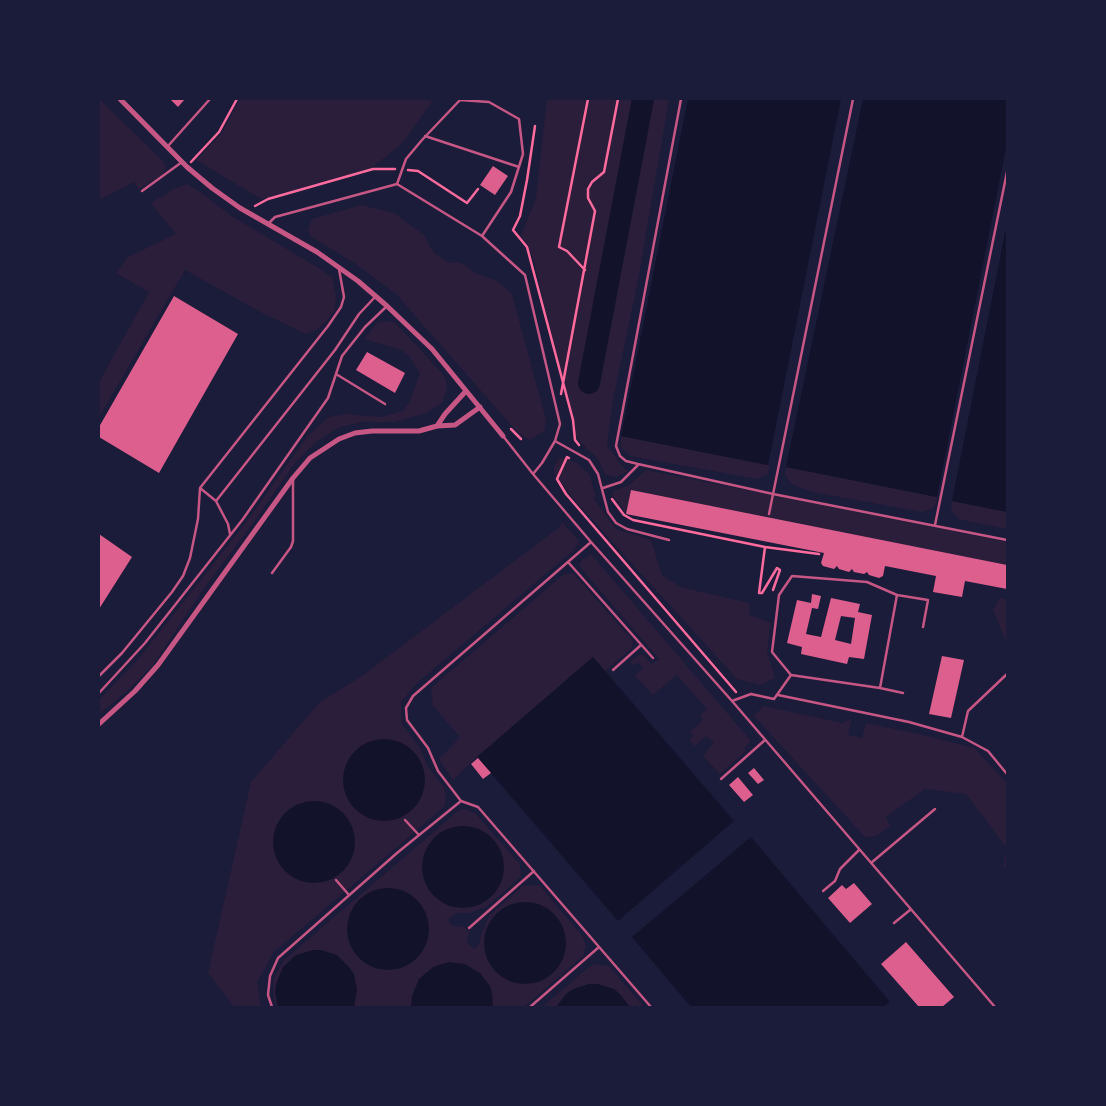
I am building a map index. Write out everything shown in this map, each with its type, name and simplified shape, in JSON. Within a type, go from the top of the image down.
[{"type":"street","points":[[120,99],[182,162],[212,188],[240,208],[317,252],[388,306],[432,349],[503,436]]},
{"type":"street","points":[[437,426],[466,391]]},
{"type":"street","points":[[99,724],[135,691],[158,665],[293,478],[310,458],[339,438],[355,433],[419,431],[437,426],[455,425],[480,407]]},
{"type":"lane","points":[[167,147],[210,99]]},
{"type":"lane","points":[[681,99],[616,446],[620,456],[626,461],[638,464],[774,494],[1007,540]]},
{"type":"lane","points":[[769,514],[853,99]]},
{"type":"lane","points":[[397,184],[406,159],[425,136],[460,100],[489,102],[519,118],[523,154],[519,167],[511,192],[482,236]]},
{"type":"lane","points":[[425,136],[519,167]]},
{"type":"lane","points":[[142,191],[182,162]]},
{"type":"lane","points":[[935,525],[1007,172]]},
{"type":"lane","points":[[268,224],[275,216],[397,184],[482,236],[525,275],[558,411],[559,428],[555,440],[542,463],[533,474]]},
{"type":"lane","points":[[99,676],[122,653],[183,576],[190,558],[198,519],[200,488],[341,307],[344,297],[338,267]]},
{"type":"lane","points":[[216,501],[335,350],[359,314],[376,296]]},
{"type":"lane","points":[[99,693],[145,643],[243,519],[328,398],[342,356],[365,327],[388,306]]},
{"type":"lane","points":[[336,374],[385,404]]},
{"type":"lane","points":[[503,436],[591,542],[732,701],[995,1007]]},
{"type":"lane","points":[[555,440],[589,460],[598,474],[608,512],[616,523],[627,529],[669,540]]},
{"type":"lane","points":[[603,488],[621,482],[638,464]]},
{"type":"lane","points":[[272,573],[291,547],[293,541],[293,478]]},
{"type":"lane","points":[[200,488],[216,501],[228,524],[230,534]]},
{"type":"lane","points":[[591,542],[413,696],[406,708],[408,720],[428,748],[438,771],[461,801],[478,807],[651,1007]]},
{"type":"lane","points":[[568,562],[652,658]]},
{"type":"lane","points":[[903,693],[791,675],[772,652],[779,595],[792,576],[867,582],[897,595],[928,600],[923,627]]},
{"type":"lane","points":[[880,688],[897,595]]},
{"type":"lane","points":[[613,670],[641,645]]},
{"type":"lane","points":[[962,737],[968,711],[1007,674]]},
{"type":"lane","points":[[732,701],[751,694],[774,699],[791,675]]},
{"type":"lane","points":[[777,694],[909,722],[962,737],[988,751],[1007,774]]},
{"type":"lane","points":[[722,778],[765,740]]},
{"type":"lane","points":[[272,1007],[268,994],[270,976],[278,958],[349,895],[461,801]]},
{"type":"lane","points":[[871,863],[935,808]]},
{"type":"lane","points":[[405,820],[419,835]]},
{"type":"lane","points":[[824,891],[835,881],[840,869],[859,850]]},
{"type":"lane","points":[[468,928],[534,871]]},
{"type":"lane","points":[[336,880],[349,895]]},
{"type":"lane","points":[[894,924],[910,910]]},
{"type":"lane","points":[[530,1007],[599,947]]},
{"type":"path","points":[[198,155],[219,132],[237,99]]},
{"type":"path","points":[[585,270],[567,251],[559,247],[588,99]]},
{"type":"path","points":[[558,411],[595,211],[588,198],[588,189],[604,172],[618,99]]},
{"type":"path","points":[[515,227],[520,216],[528,180],[535,126]]},
{"type":"path","points":[[511,429],[521,439]]},
{"type":"path","points":[[604,502],[613,499],[624,515],[633,520],[765,547],[819,554]]},
{"type":"path","points":[[765,547],[759,593],[762,594],[777,568],[780,570],[773,591]]},
{"type":"shaded area","points":[[99,99],[163,161],[166,168],[163,174],[139,189],[134,182],[99,200]]},
{"type":"shaded area","points":[[240,99],[434,99],[401,145],[371,168],[261,199],[196,160],[222,133]]},
{"type":"shaded area","points":[[547,99],[669,99],[639,275],[613,400],[607,445],[621,465],[628,471],[617,477],[606,475],[597,458],[575,435],[575,424],[534,261],[528,246],[521,236],[536,198]]},
{"type":"shaded area","points":[[688,99],[841,99],[768,465],[621,436]]},
{"type":"shaded area","points":[[863,99],[1007,99],[1007,143],[937,497],[786,467]]},
{"type":"shaded area","points":[[187,184],[233,217],[322,270],[332,278],[336,296],[335,310],[326,322],[316,330],[306,334],[262,313],[185,270],[99,417],[99,382],[149,292],[116,273],[128,257],[176,234],[151,203],[174,189]]},
{"type":"shaded area","points":[[361,205],[394,213],[424,235],[434,253],[449,263],[460,262],[477,274],[496,280],[512,294],[546,420],[545,430],[530,440],[518,433],[396,294],[356,264],[310,236],[308,230],[312,219]]},
{"type":"shaded area","points":[[1007,223],[1007,512],[952,501]]},
{"type":"shaded area","points":[[394,322],[442,373],[446,380],[447,389],[442,403],[426,413],[395,422],[363,422],[340,427],[316,442],[295,463],[254,522],[204,588],[153,665],[127,691],[99,714],[99,700],[140,657],[244,525],[306,438],[329,417],[347,414],[381,417],[403,411],[409,403],[420,373],[409,356],[401,350],[364,339],[377,323]]},
{"type":"shaded area","points":[[621,436],[768,465],[770,467],[768,474],[757,479],[630,456],[621,448]]},
{"type":"shaded area","points":[[564,458],[576,462],[589,474],[596,496],[593,498],[616,529],[651,540],[662,575],[680,587],[749,603],[750,615],[771,623],[767,651],[775,678],[760,685],[737,679],[575,501],[555,474],[554,466],[559,459]]},
{"type":"shaded area","points":[[786,467],[937,497],[936,504],[932,509],[922,512],[812,492],[793,485],[785,475]]},
{"type":"shaded area","points":[[646,470],[1007,542],[1007,565],[631,491],[626,514],[612,496],[613,491],[629,485]]},
{"type":"shaded area","points":[[952,501],[1007,512],[1007,529],[958,519],[951,509]]},
{"type":"shaded area","points":[[562,522],[579,541],[574,550],[417,683],[401,702],[402,724],[420,748],[428,767],[444,787],[446,799],[444,807],[274,952],[257,982],[261,1007],[234,1007],[208,973],[251,782],[320,702],[362,676],[560,527]]},
{"type":"shaded area","points":[[591,554],[751,741],[744,748],[746,751],[720,774],[703,756],[714,742],[706,736],[695,746],[689,740],[693,736],[690,732],[703,720],[700,716],[707,709],[677,675],[653,695],[635,676],[643,668],[638,662],[633,666],[630,662],[638,655],[643,655],[652,664],[659,659],[579,565],[583,558],[585,559]]},
{"type":"shaded area","points":[[573,573],[633,641],[632,648],[605,671],[593,657],[453,780],[439,759],[460,737],[433,706],[431,688],[564,574]]},
{"type":"shaded area","points":[[1000,598],[1007,599],[1007,643],[993,610]]},
{"type":"shaded area","points":[[593,657],[734,821],[618,921],[477,757]]},
{"type":"shaded area","points":[[763,706],[842,723],[852,719],[848,735],[862,738],[866,723],[974,748],[1007,783],[1007,870],[1004,865],[1006,847],[966,794],[925,789],[886,817],[890,826],[877,836],[865,837],[754,716]]},
{"type":"shaded area","points":[[384,739],[400,742],[413,751],[422,764],[425,780],[422,796],[413,809],[400,818],[384,821],[368,818],[355,809],[346,796],[343,780],[346,764],[355,751],[368,742]]},
{"type":"shaded area","points":[[314,801],[330,804],[343,813],[352,826],[355,842],[352,858],[343,871],[330,880],[314,883],[298,880],[285,871],[276,858],[273,842],[276,826],[285,813],[298,804]]},
{"type":"shaded area","points":[[464,809],[475,813],[520,864],[521,875],[486,907],[470,913],[456,913],[448,920],[453,926],[464,927],[469,931],[467,942],[474,949],[480,943],[481,935],[489,916],[523,886],[539,885],[583,937],[586,947],[583,956],[524,1007],[278,1007],[274,1000],[273,979],[284,960],[458,811]]},
{"type":"shaded area","points":[[463,826],[479,829],[492,838],[501,851],[504,867],[501,883],[492,896],[479,905],[463,908],[447,905],[434,896],[425,883],[422,867],[425,851],[434,838],[447,829]]},
{"type":"shaded area","points":[[751,837],[890,1002],[883,1007],[691,1007],[632,937]]},
{"type":"shaded area","points":[[388,888],[404,891],[417,900],[426,913],[429,929],[426,945],[417,958],[404,967],[388,970],[372,967],[359,958],[350,945],[347,929],[350,913],[359,900],[372,891]]},
{"type":"shaded area","points":[[525,902],[541,905],[554,914],[563,927],[566,943],[563,959],[554,972],[541,981],[525,984],[509,981],[496,972],[487,959],[484,943],[487,927],[496,914],[509,905]]},
{"type":"shaded area","points":[[313,950],[321,950],[337,955],[349,967],[354,974],[357,990],[354,1007],[278,1007],[275,993],[276,984],[283,967],[296,955]]},
{"type":"shaded area","points":[[449,962],[465,964],[480,973],[490,986],[493,1007],[411,1007],[412,996],[419,979],[433,967]]},
{"type":"shaded area","points":[[595,964],[609,966],[644,1007],[542,1007],[589,967]]},
{"type":"shaded area","points":[[589,984],[598,984],[614,989],[630,1007],[556,1007],[566,994],[573,989]]},
{"type":"building","points":[[170,99],[185,99],[178,107]]},
{"type":"building","points":[[493,166],[508,176],[495,195],[480,185]]},
{"type":"building","points":[[174,296],[238,334],[159,473],[99,437],[99,427]]},
{"type":"building","points":[[367,352],[405,373],[395,393],[356,370]]},
{"type":"building","points":[[631,490],[1007,565],[1007,589],[965,581],[962,597],[933,592],[936,576],[885,566],[883,576],[879,578],[869,575],[867,572],[864,574],[854,572],[852,569],[849,572],[839,569],[837,566],[834,569],[823,566],[821,563],[824,553],[626,514]]},
{"type":"building","points":[[99,534],[132,557],[99,609]]},
{"type":"building","points":[[812,594],[821,596],[818,609],[812,608],[806,634],[821,637],[831,598],[860,604],[858,612],[872,615],[864,659],[849,657],[847,664],[801,654],[802,647],[787,643],[797,600],[811,603]],"holes":[[[841,616],[855,618],[851,644],[835,640]]]},
{"type":"building","points":[[942,656],[964,660],[951,718],[929,714]]},
{"type":"building","points":[[478,758],[491,773],[483,779],[471,764]]},
{"type":"building","points":[[754,768],[764,780],[758,784],[748,773]]},
{"type":"building","points":[[738,777],[753,795],[744,802],[729,785]]},
{"type":"building","points":[[854,883],[872,904],[850,923],[828,898],[842,885],[846,889]]},
{"type":"building","points":[[906,942],[954,997],[942,1007],[919,1007],[881,964]]},
{"type":"waterway","points":[[589,383],[643,99]]}]
